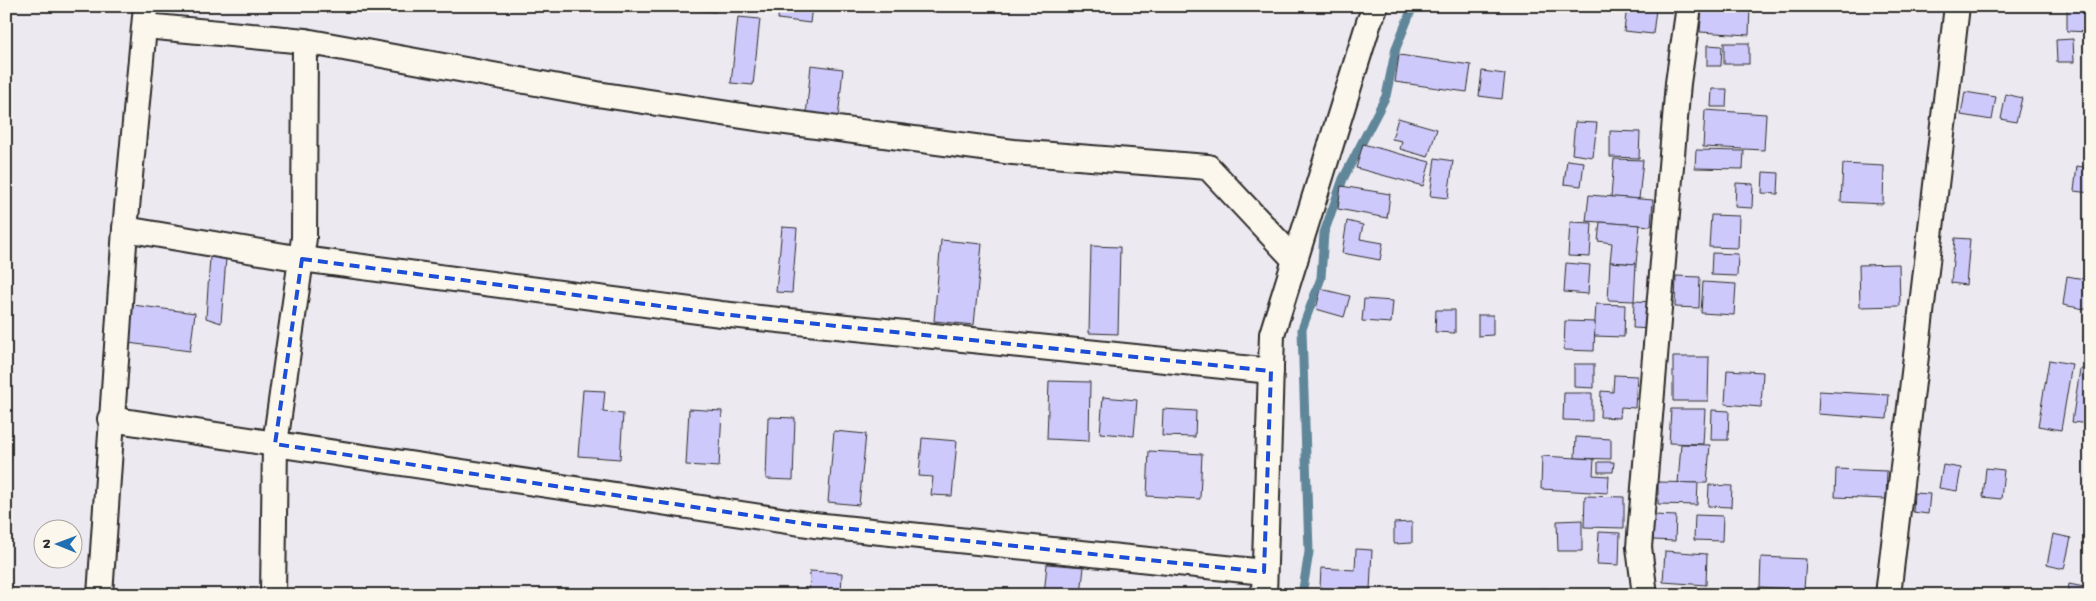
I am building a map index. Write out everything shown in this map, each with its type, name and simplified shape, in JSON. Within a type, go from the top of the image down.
[{"type":"street","points":[[1645,595],[1638,547],[1678,83],[1689,6]]},
{"type":"street","points":[[1888,595],[1957,6]]},
{"type":"street","points":[[110,418],[814,525],[1264,583],[1272,334],[1373,7]]},
{"type":"street","points":[[100,595],[110,418],[125,230],[146,16],[305,41],[597,94],[762,119],[1013,152],[1208,167],[1295,260]]},
{"type":"street","points":[[273,595],[275,444],[304,238],[305,41]]},
{"type":"street","points":[[125,230],[302,259],[721,314],[1271,371]]},
{"type":"highlighted area","points":[[302,259],[721,314],[1271,371],[1264,572],[814,525],[275,444]]},
{"type":"building","points":[[691,6],[716,6],[715,12],[691,10]]},
{"type":"building","points":[[779,6],[812,6],[810,23],[778,19]]},
{"type":"building","points":[[1627,6],[1656,9],[1653,34],[1624,31]]},
{"type":"building","points":[[1702,6],[1750,6],[1749,35],[1700,32]]},
{"type":"building","points":[[2067,6],[2090,6],[2090,32],[2067,31]]},
{"type":"building","points":[[738,17],[760,19],[753,85],[731,83]]},
{"type":"building","points":[[2073,39],[2074,62],[2057,62],[2056,40]]},
{"type":"building","points":[[1724,43],[1749,43],[1749,64],[1724,64]]},
{"type":"building","points":[[1707,45],[1722,46],[1721,66],[1707,66]]},
{"type":"building","points":[[1399,55],[1471,65],[1467,92],[1395,82]]},
{"type":"building","points":[[811,65],[843,69],[838,119],[806,116]]},
{"type":"building","points":[[1482,71],[1505,74],[1502,99],[1479,96]]},
{"type":"building","points":[[1712,89],[1727,89],[1726,107],[1711,107]]},
{"type":"building","points":[[1965,92],[1996,97],[1992,120],[1961,115]]},
{"type":"building","points":[[2006,94],[2022,98],[2016,122],[2001,119]]},
{"type":"building","points":[[1705,110],[1766,114],[1764,150],[1703,147]]},
{"type":"building","points":[[1398,118],[1437,129],[1428,157],[1400,149],[1402,141],[1392,139]]},
{"type":"building","points":[[1575,122],[1597,123],[1593,157],[1572,154]]},
{"type":"building","points":[[1610,131],[1640,132],[1639,158],[1610,157]]},
{"type":"building","points":[[1363,144],[1430,162],[1423,186],[1356,168]]},
{"type":"building","points":[[1696,150],[1744,151],[1743,169],[1695,168]]},
{"type":"building","points":[[1435,158],[1453,161],[1448,198],[1430,196]]},
{"type":"building","points":[[1614,159],[1643,160],[1639,199],[1611,197]]},
{"type":"building","points":[[1567,160],[1584,162],[1581,186],[1564,184]]},
{"type":"building","points":[[1843,164],[1884,166],[1883,204],[1841,202]]},
{"type":"building","points":[[2077,166],[2090,168],[2090,193],[2074,191]]},
{"type":"building","points":[[1763,172],[1779,173],[1778,194],[1762,193]]},
{"type":"building","points":[[1736,183],[1753,184],[1752,208],[1735,207]]},
{"type":"building","points":[[1341,186],[1390,194],[1387,218],[1338,209]]},
{"type":"building","points":[[1589,195],[1653,200],[1651,226],[1586,221]]},
{"type":"building","points":[[1711,215],[1739,216],[1738,248],[1709,247]]},
{"type":"building","points":[[1347,221],[1363,225],[1360,239],[1383,243],[1380,260],[1342,253]]},
{"type":"building","points":[[1570,222],[1592,223],[1590,257],[1568,256]]},
{"type":"building","points":[[1600,222],[1640,225],[1636,264],[1610,262],[1612,243],[1598,241]]},
{"type":"building","points":[[782,227],[797,228],[792,293],[776,292]]},
{"type":"building","points":[[1955,238],[1970,239],[1966,285],[1951,283]]},
{"type":"building","points":[[941,240],[982,244],[974,325],[934,321]]},
{"type":"building","points":[[1091,246],[1120,247],[1118,334],[1089,333]]},
{"type":"building","points":[[1712,253],[1738,254],[1737,276],[1711,275]]},
{"type":"building","points":[[210,257],[226,258],[221,323],[206,318]]},
{"type":"building","points":[[1610,262],[1636,264],[1634,301],[1608,300]]},
{"type":"building","points":[[1566,263],[1590,265],[1588,294],[1564,292]]},
{"type":"building","points":[[1899,264],[1900,306],[1860,307],[1859,265]]},
{"type":"building","points":[[1676,276],[1700,277],[1699,308],[1675,307]]},
{"type":"building","points":[[2067,276],[2090,280],[2090,310],[2063,305]]},
{"type":"building","points":[[1703,282],[1736,284],[1734,315],[1701,313]]},
{"type":"building","points":[[1321,289],[1350,296],[1344,317],[1316,309]]},
{"type":"building","points":[[1364,299],[1393,301],[1391,323],[1362,321]]},
{"type":"building","points":[[1634,301],[1654,302],[1653,329],[1633,328]]},
{"type":"building","points":[[1596,304],[1625,305],[1624,337],[1594,336]]},
{"type":"building","points":[[133,305],[195,313],[190,351],[128,343]]},
{"type":"building","points":[[1436,310],[1455,310],[1455,333],[1435,332]]},
{"type":"building","points":[[1478,315],[1493,315],[1493,335],[1478,336]]},
{"type":"building","points":[[1565,321],[1595,322],[1594,351],[1564,350]]},
{"type":"building","points":[[1673,357],[1709,357],[1708,401],[1673,401]]},
{"type":"building","points":[[2049,360],[2072,364],[2061,430],[2038,426]]},
{"type":"building","points":[[1574,364],[1594,364],[1594,388],[1574,387]]},
{"type":"building","points":[[2080,369],[2090,370],[2090,424],[2072,422]]},
{"type":"building","points":[[1727,370],[1763,372],[1761,407],[1725,404]]},
{"type":"building","points":[[1614,375],[1637,376],[1635,408],[1621,407],[1620,418],[1600,417],[1601,391],[1613,392]]},
{"type":"building","points":[[1049,381],[1090,382],[1089,441],[1047,439]]},
{"type":"building","points":[[583,390],[605,391],[603,412],[623,414],[620,459],[578,456]]},
{"type":"building","points":[[1819,391],[1889,395],[1887,419],[1818,414]]},
{"type":"building","points":[[1564,393],[1592,393],[1592,421],[1563,420]]},
{"type":"building","points":[[1103,397],[1137,400],[1134,436],[1100,433]]},
{"type":"building","points":[[689,409],[722,411],[719,467],[686,465]]},
{"type":"building","points":[[1163,409],[1196,411],[1195,437],[1162,436]]},
{"type":"building","points":[[1671,409],[1705,409],[1703,444],[1669,443]]},
{"type":"building","points":[[1712,410],[1729,411],[1728,440],[1711,440]]},
{"type":"building","points":[[768,417],[795,418],[793,480],[766,479]]},
{"type":"building","points":[[834,431],[866,434],[859,505],[828,502]]},
{"type":"building","points":[[1576,437],[1611,439],[1611,459],[1575,458]]},
{"type":"building","points":[[922,438],[957,441],[952,496],[931,495],[933,477],[919,476]]},
{"type":"building","points":[[1681,444],[1710,445],[1707,483],[1678,483]]},
{"type":"building","points":[[1149,451],[1202,454],[1200,499],[1147,496]]},
{"type":"building","points":[[1542,456],[1594,459],[1593,475],[1609,476],[1608,493],[1541,489]]},
{"type":"building","points":[[1598,462],[1614,462],[1613,472],[1598,472]]},
{"type":"building","points":[[1943,465],[1961,468],[1957,491],[1939,488]]},
{"type":"building","points":[[1986,468],[2004,470],[2001,499],[1983,497]]},
{"type":"building","points":[[1836,469],[1887,471],[1886,499],[1835,497]]},
{"type":"building","points":[[1658,482],[1698,483],[1697,505],[1658,504]]},
{"type":"building","points":[[1709,485],[1732,486],[1731,507],[1708,506]]},
{"type":"building","points":[[1914,493],[1930,494],[1928,514],[1913,512]]},
{"type":"building","points":[[1585,496],[1624,497],[1624,528],[1584,527]]},
{"type":"building","points":[[1654,515],[1676,516],[1675,541],[1653,540]]},
{"type":"building","points":[[1695,515],[1723,516],[1722,541],[1694,540]]},
{"type":"building","points":[[1582,520],[1582,551],[1558,551],[1557,521]]},
{"type":"building","points":[[1412,522],[1412,543],[1394,544],[1394,523]]},
{"type":"building","points":[[1599,532],[1620,533],[1619,565],[1597,564]]},
{"type":"building","points":[[2053,534],[2071,538],[2064,569],[2047,565]]},
{"type":"building","points":[[1356,549],[1372,550],[1370,590],[1320,588],[1321,568],[1355,570]]},
{"type":"building","points":[[1665,551],[1707,554],[1706,585],[1663,582]]},
{"type":"building","points":[[1761,557],[1806,559],[1804,590],[1760,587]]},
{"type":"building","points":[[1047,564],[1084,567],[1081,595],[1044,595]]},
{"type":"building","points":[[810,571],[842,573],[841,595],[809,595]]},
{"type":"building","points":[[2069,584],[2084,587],[2083,595],[2067,595]]},
{"type":"building","points":[[1542,588],[1581,595],[1541,595]]},
{"type":"waterway","points":[[1302,595],[1309,552],[1302,329],[1321,278],[1324,233],[1343,179],[1386,96],[1396,48],[1413,6]]}]
